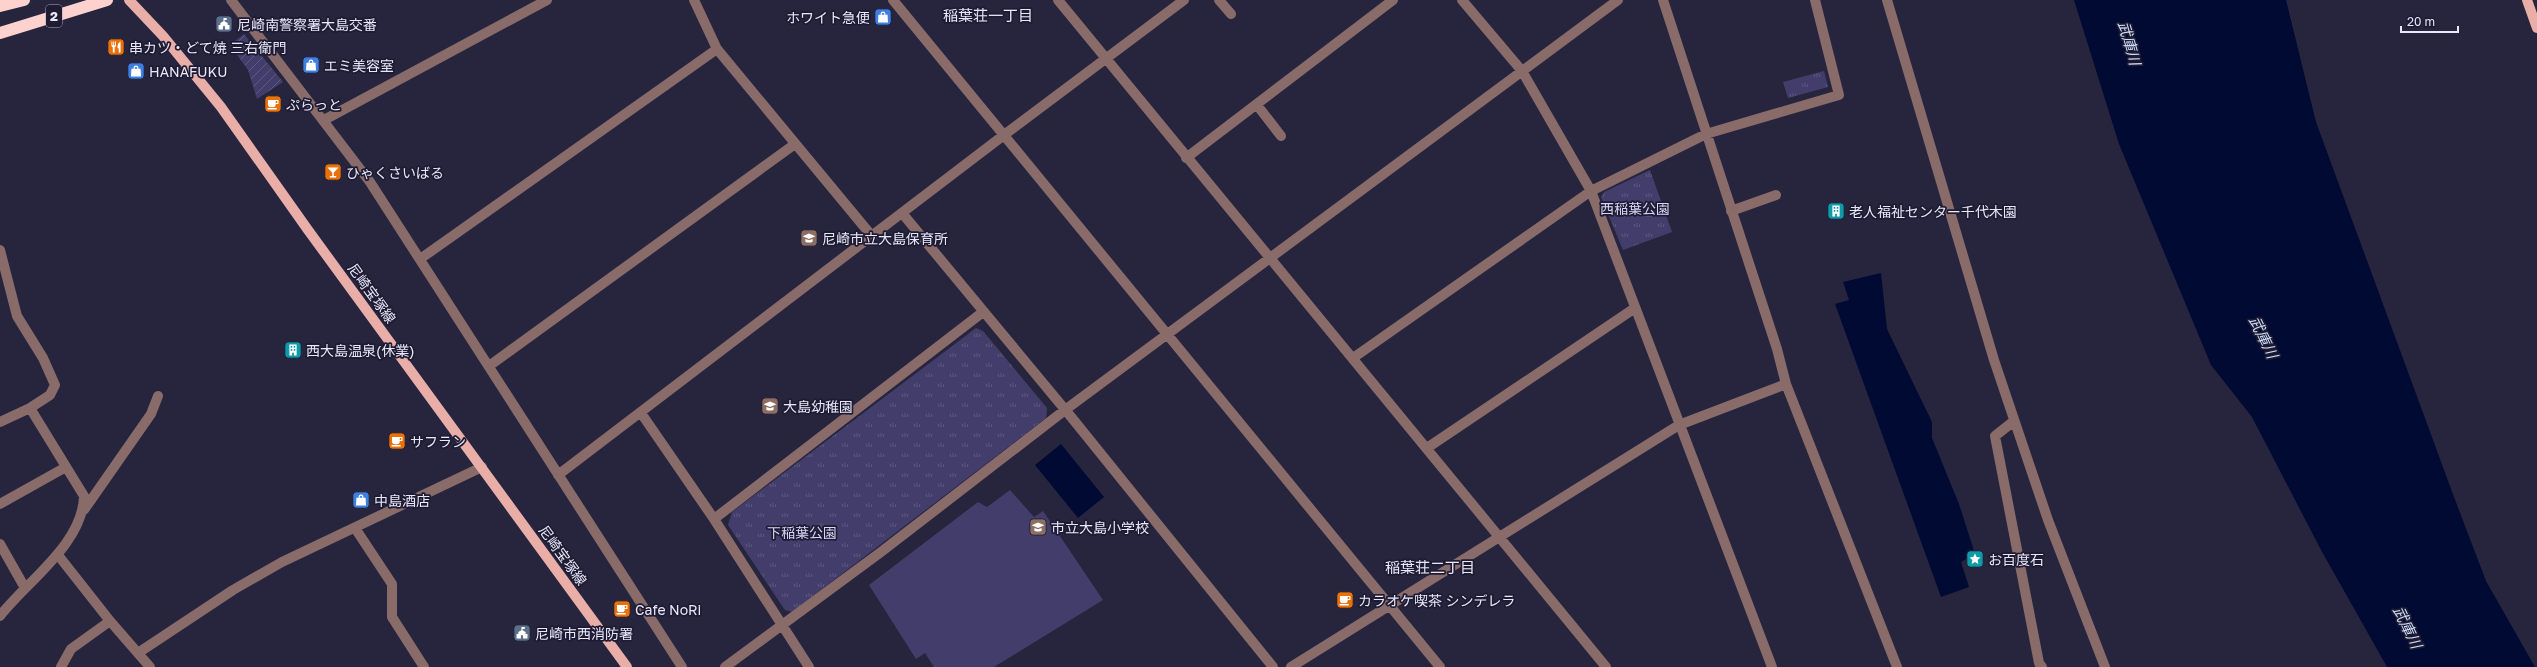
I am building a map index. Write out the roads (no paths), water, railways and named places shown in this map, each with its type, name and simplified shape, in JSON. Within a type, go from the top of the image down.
[{"type":"highway","points":[[0,6],[24,0]]},
{"type":"highway","name":"2","points":[[0,32],[108,0]]},
{"type":"main road","name":"尼崎宝塚線","points":[[129,0],[163,36],[221,107],[308,230],[628,667]]},
{"type":"main road","points":[[2527,0],[2537,28]]},
{"type":"street","points":[[232,0],[370,182],[682,667]]},
{"type":"street","points":[[324,120],[547,0]]},
{"type":"street","points":[[694,0],[717,49],[871,235]]},
{"type":"street","points":[[894,0],[1440,667]]},
{"type":"street","points":[[558,474],[641,413],[1004,134],[1184,0]]},
{"type":"street","points":[[1219,0],[1231,14]]},
{"type":"street","points":[[1186,158],[1393,0]]},
{"type":"street","points":[[1462,0],[1522,71],[1591,191],[1679,426],[1772,667]]},
{"type":"street","points":[[725,667],[781,627],[1065,410],[1618,0]]},
{"type":"street","points":[[1663,0],[1777,349],[1786,384],[1897,667]]},
{"type":"street","points":[[1353,358],[1591,191],[1706,134],[1839,95],[1814,0]]},
{"type":"street","points":[[1887,0],[1994,360],[2048,520],[2105,667]]},
{"type":"street","points":[[1060,1],[1186,158],[1270,257],[1606,667]]},
{"type":"street","points":[[420,259],[717,49]]},
{"type":"street","points":[[1257,105],[1281,136]]},
{"type":"street","points":[[489,366],[795,144]]},
{"type":"street","points":[[1731,211],[1776,195]]},
{"type":"street","points":[[902,213],[1065,410],[1273,667]]},
{"type":"street","points":[[0,250],[17,316],[43,358],[54,385],[50,395],[30,408],[0,422]]},
{"type":"street","points":[[1427,448],[1635,308]]},
{"type":"street","points":[[714,519],[983,312]]},
{"type":"street","points":[[1291,667],[1499,536],[1679,426],[1786,384]]},
{"type":"street","points":[[0,616],[58,555],[75,529],[84,510],[151,414],[158,396]]},
{"type":"street","points":[[30,408],[84,496],[84,510]]},
{"type":"street","points":[[641,413],[714,519],[781,627],[809,667]]},
{"type":"street","points":[[2014,421],[1995,436],[2038,666]]},
{"type":"street","points":[[0,504],[66,467]]},
{"type":"street","points":[[138,653],[233,590],[282,562],[482,467]]},
{"type":"street","points":[[355,528],[392,584],[392,617],[424,667]]},
{"type":"street","points":[[0,544],[25,588]]},
{"type":"street","points":[[58,555],[110,621],[150,667]]},
{"type":"street","points":[[61,667],[71,649],[110,621]]},
{"type":"water","name":"武庫川","points":[[2074,0],[2286,0],[2316,122],[2454,497],[2486,581],[2535,667],[2387,667],[2321,550],[2252,417],[2211,365],[2119,144]]},
{"type":"water","points":[[1881,273],[1887,329],[1932,422],[1932,438],[1959,504],[1975,554],[1961,562],[1969,587],[1941,597],[1835,304],[1849,300],[1843,282]]},
{"type":"water","points":[[1061,444],[1104,497],[1078,518],[1035,465]]},
{"type":"place","name":"ホワイト急便","points":[[883,17]]},
{"type":"place","name":"尼崎南警察署大島交番","points":[[224,24]]},
{"type":"place","name":"串カツ・どて焼 三右衛門","points":[[116,47]]},
{"type":"place","name":"エミ美容室","points":[[311,65]]},
{"type":"place","name":"HANAFUKU","points":[[136,71]]},
{"type":"place","name":"ぷらっと","points":[[273,104]]},
{"type":"place","name":"ひゃくさいばる","points":[[333,172]]},
{"type":"place","name":"老人福祉センター千代木園","points":[[1836,211]]},
{"type":"place","name":"尼崎市立大島保育所","points":[[809,238]]},
{"type":"place","name":"西大島温泉(休業)","points":[[293,350]]},
{"type":"place","name":"大島幼稚園","points":[[770,406]]},
{"type":"place","name":"サフラン","points":[[397,441]]},
{"type":"place","name":"中島酒店","points":[[361,500]]},
{"type":"place","name":"市立大島小学校","points":[[1038,527]]},
{"type":"place","name":"お百度石","points":[[1975,559]]},
{"type":"place","name":"カラオケ喫茶 シンデレラ","points":[[1345,600]]},
{"type":"place","name":"Cafe NoRi","points":[[622,609]]},
{"type":"place","name":"尼崎市西消防署","points":[[522,633]]},
{"type":"district","name":"稲葉荘一丁目","points":[[988,15]]},
{"type":"district","name":"稲葉荘二丁目","points":[[1430,567]]},
{"type":"park label","name":"西稲葉公園","points":[[1635,208]]},
{"type":"park label","name":"下稲葉公園","points":[[802,532]]}]
